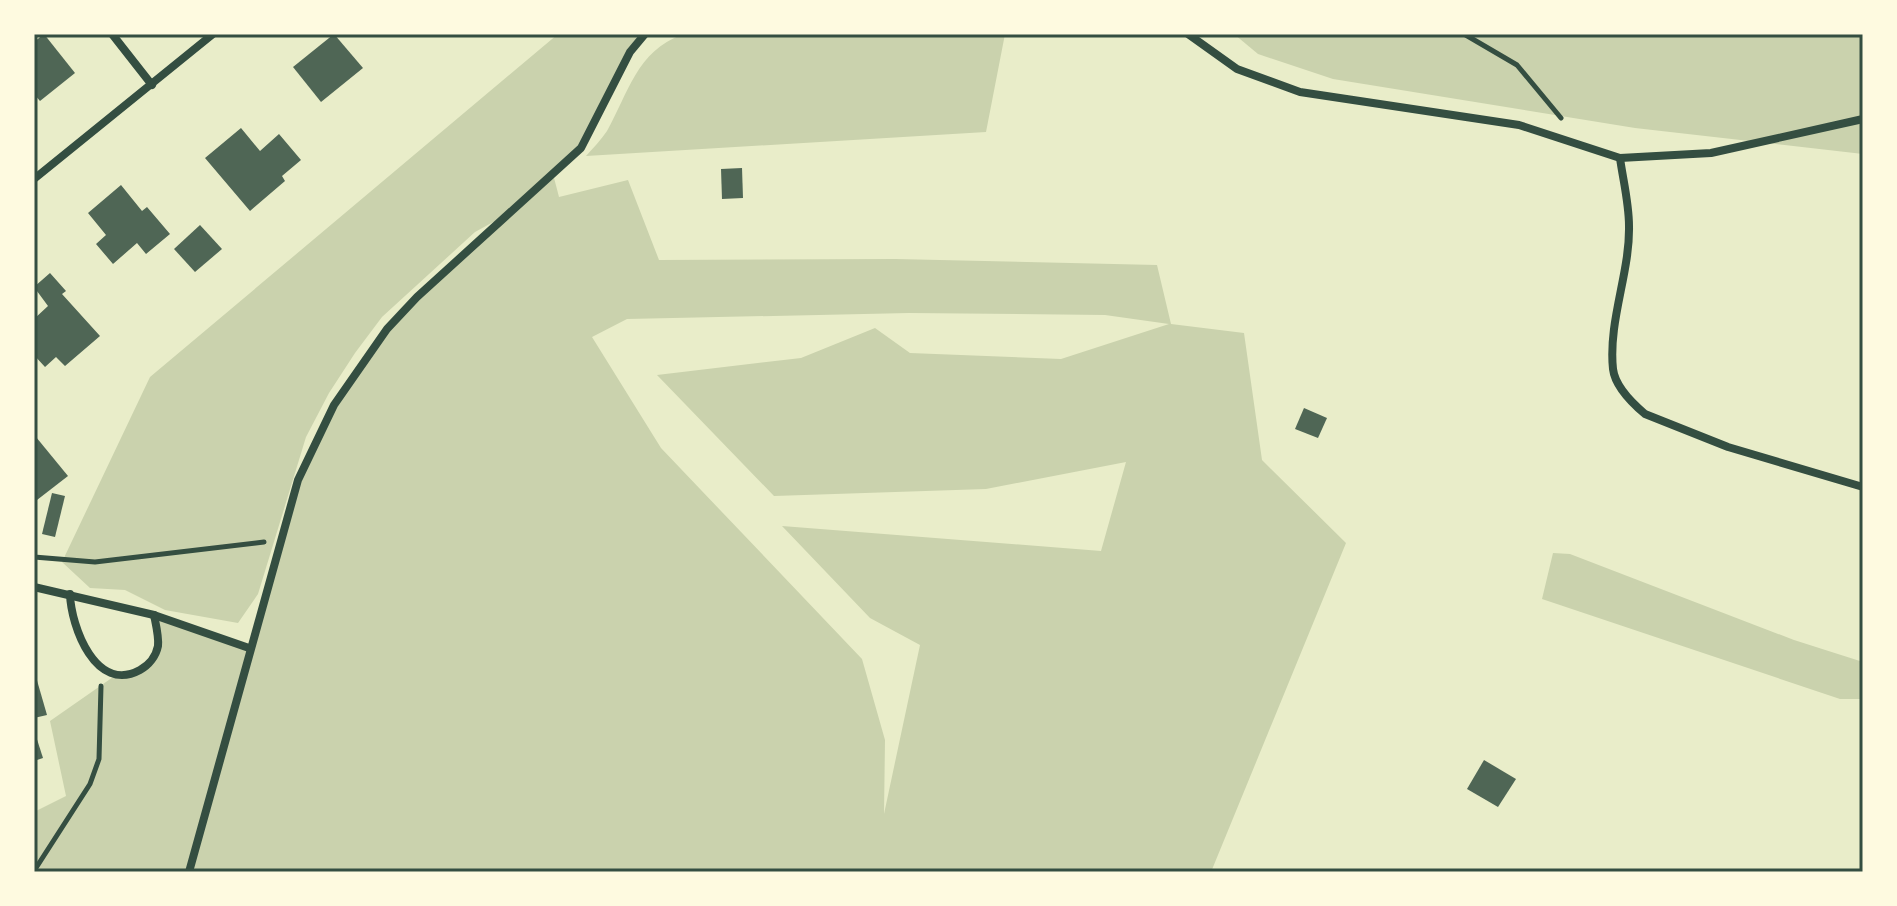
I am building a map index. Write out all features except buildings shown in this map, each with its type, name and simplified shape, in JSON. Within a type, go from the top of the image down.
[{"type":"street","points":[[112,34],[152,85]]},
{"type":"street","points":[[34,179],[213,34]]},
{"type":"street","points":[[189,872],[298,480],[334,405],[359,365],[417,297],[581,148],[630,52],[645,34]]},
{"type":"street","points":[[1188,34],[1237,69],[1300,92],[1519,125],[1620,158],[1711,153],[1863,119]]},
{"type":"street","points":[[1620,158],[1629,227],[1615,336],[1613,370],[1618,384],[1645,414],[1728,447],[1863,487]]},
{"type":"street","points":[[34,587],[154,615],[249,648]]},
{"type":"street","points":[[70,594],[77,634],[102,668],[116,675],[136,673],[150,663],[159,643],[154,615]]},
{"type":"path","points":[[1464,34],[1517,65],[1584,146]]},
{"type":"path","points":[[34,557],[95,562],[271,541],[285,532]]},
{"type":"path","points":[[34,871],[90,784],[99,759],[102,668]]},
{"type":"green space","points":[[558,34],[645,34],[630,52],[588,138],[553,174],[559,197],[628,180],[659,260],[895,259],[1157,265],[1171,324],[1244,333],[1262,460],[1346,543],[1211,872],[34,872],[34,812],[66,796],[50,721],[116,675],[136,673],[156,653],[154,615],[249,648],[298,480],[334,405],[387,329],[506,215],[475,232],[382,317],[355,353],[306,437],[258,594],[238,623],[165,610],[125,590],[90,588],[62,562],[150,377]],"holes":[[[909,313],[1105,315],[1169,324],[1061,359],[910,353],[875,328],[801,358],[657,375],[774,496],[986,489],[1126,462],[1101,551],[782,526],[870,618],[920,645],[884,814],[885,740],[862,659],[661,448],[592,337],[627,319]]]},
{"type":"green space","points":[[683,34],[1005,34],[986,132],[586,156],[607,131],[644,62],[654,51]]},
{"type":"green space","points":[[1234,34],[1863,34],[1863,154],[1635,128],[1333,79],[1258,54]]},
{"type":"green space","points":[[1553,553],[1570,554],[1794,640],[1863,662],[1863,699],[1840,699],[1542,599]]}]
